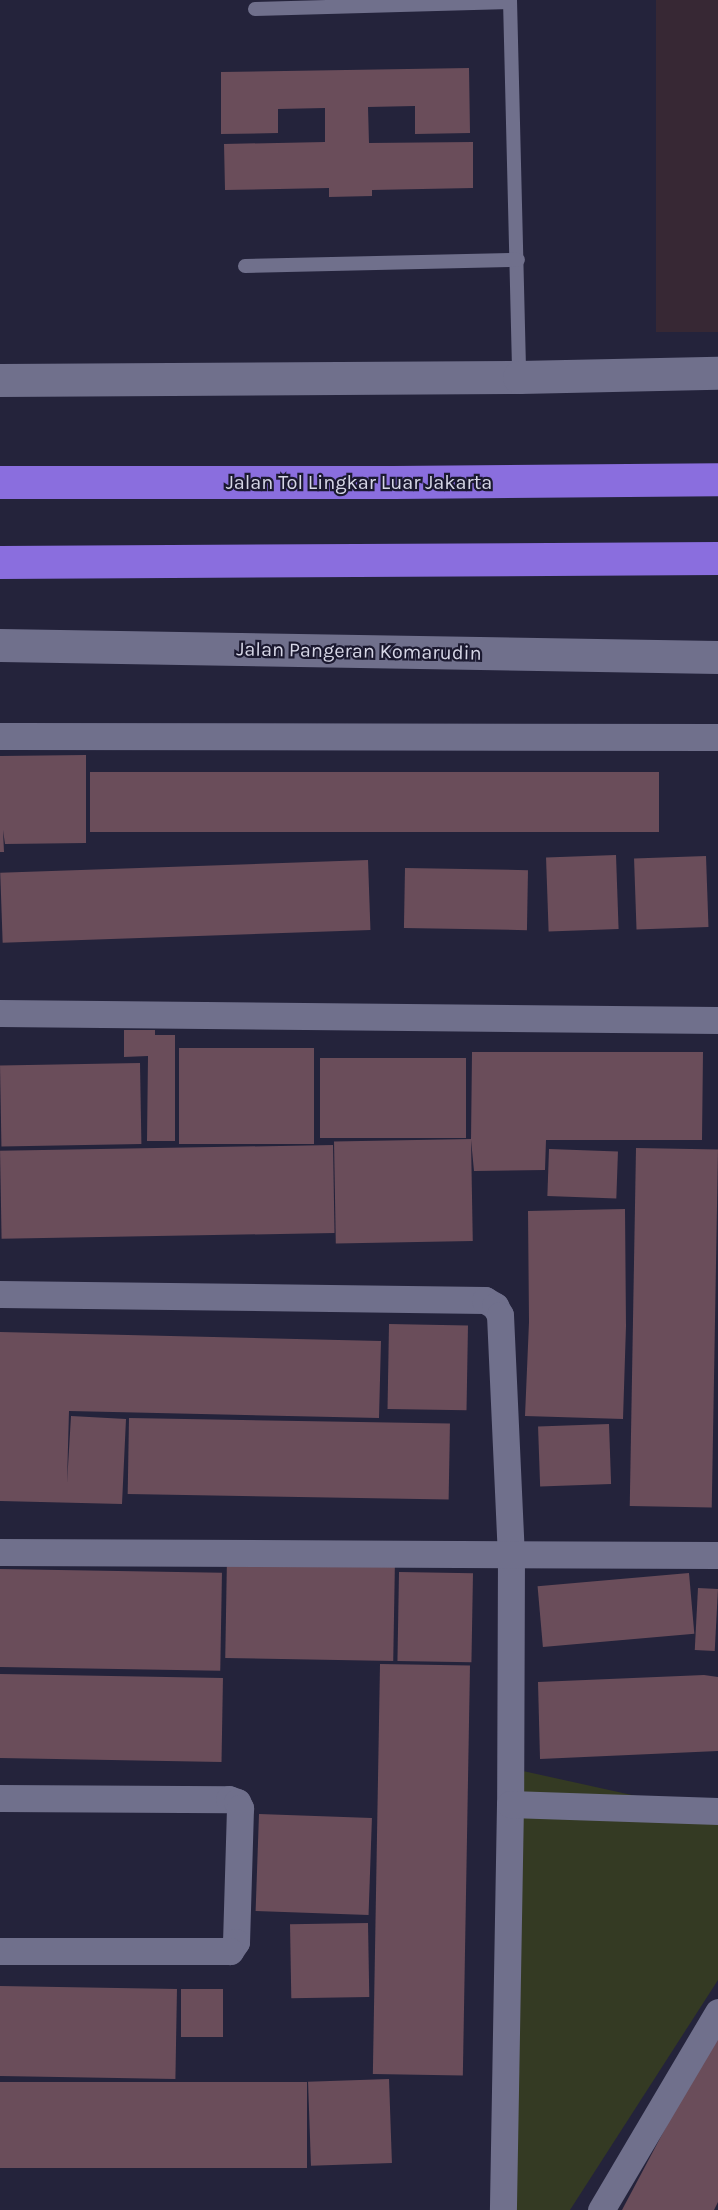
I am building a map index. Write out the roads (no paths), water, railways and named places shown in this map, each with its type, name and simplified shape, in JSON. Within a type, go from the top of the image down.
[{"type":"highway","name":"Jalan Tol Lingkar Luar Jakarta","points":[[0,482],[718,479]]},
{"type":"highway","points":[[0,562],[718,558]]},
{"type":"street","points":[[0,380],[519,377],[718,373]]},
{"type":"street","name":"Jalan Pangeran Komarudin","points":[[0,645],[718,657]]},
{"type":"street","points":[[0,736],[718,737]]},
{"type":"street","points":[[0,1013],[718,1020]]},
{"type":"street","points":[[0,1294],[484,1300],[495,1306],[500,1315],[512,1554],[503,2210]]},
{"type":"street","points":[[0,1552],[718,1555]]},
{"type":"street","points":[[0,1798],[229,1799],[237,1802],[240,1808],[236,1942],[230,1951],[0,1952]]},
{"type":"street","points":[[510,1804],[718,1810]]},
{"type":"street","points":[[601,2210],[718,2012]]},
{"type":"lane","points":[[255,9],[510,1],[519,377]]},
{"type":"lane","points":[[245,266],[518,261]]}]
